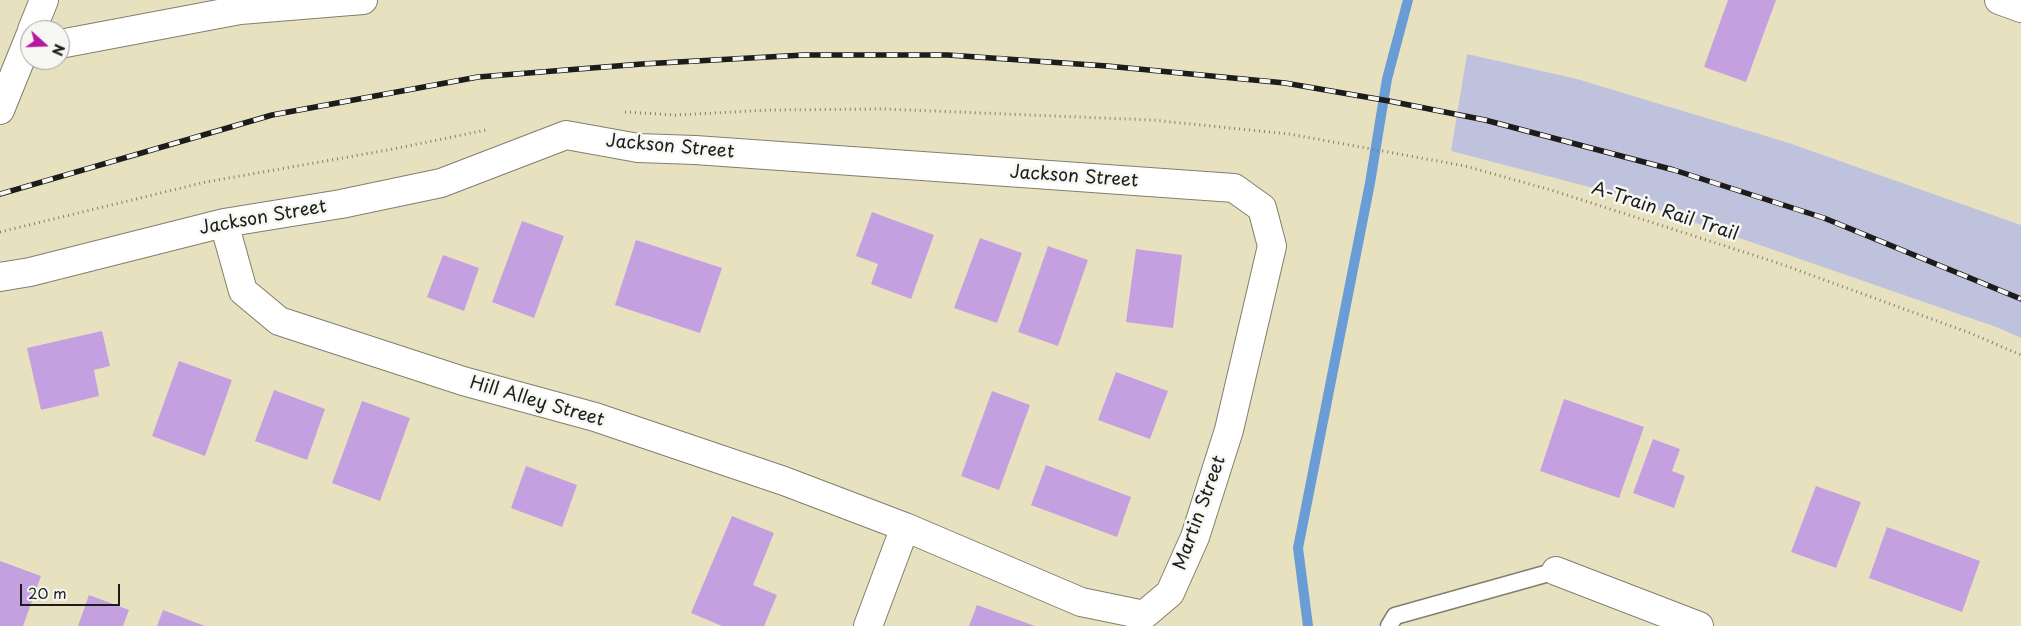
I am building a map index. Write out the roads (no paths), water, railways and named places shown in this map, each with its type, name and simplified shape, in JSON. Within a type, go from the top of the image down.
[{"type":"street","points":[[35,20],[44,0]]},
{"type":"street","points":[[70,42],[240,10],[363,0]]},
{"type":"street","points":[[1999,0],[2021,8]]},
{"type":"street","points":[[0,110],[20,54]]},
{"type":"street","name":"Jackson Street","points":[[0,277],[30,272],[224,223],[341,204],[441,182],[566,135],[638,148],[695,150],[1234,188],[1262,208]]},
{"type":"street","name":"Martin Street","points":[[905,527],[1081,602],[1144,615],[1151,610],[1170,593],[1195,537],[1229,430],[1272,246],[1262,208]]},
{"type":"street","name":"Hill Alley Street","points":[[224,223],[243,291],[279,321],[463,381],[595,417],[784,481],[905,527]]},
{"type":"street","points":[[868,626],[905,527]]},
{"type":"street","points":[[1556,572],[1697,626]]},
{"type":"lane","points":[[1389,626],[1396,616],[1556,572]]},
{"type":"waterway","points":[[1308,626],[1298,548],[1370,183],[1387,79],[1408,0]]},
{"type":"railway","points":[[0,194],[272,115],[478,77],[642,64],[804,55],[948,55],[1107,66],[1285,83],[1485,120],[1674,170],[1824,218],[2021,299]]}]
